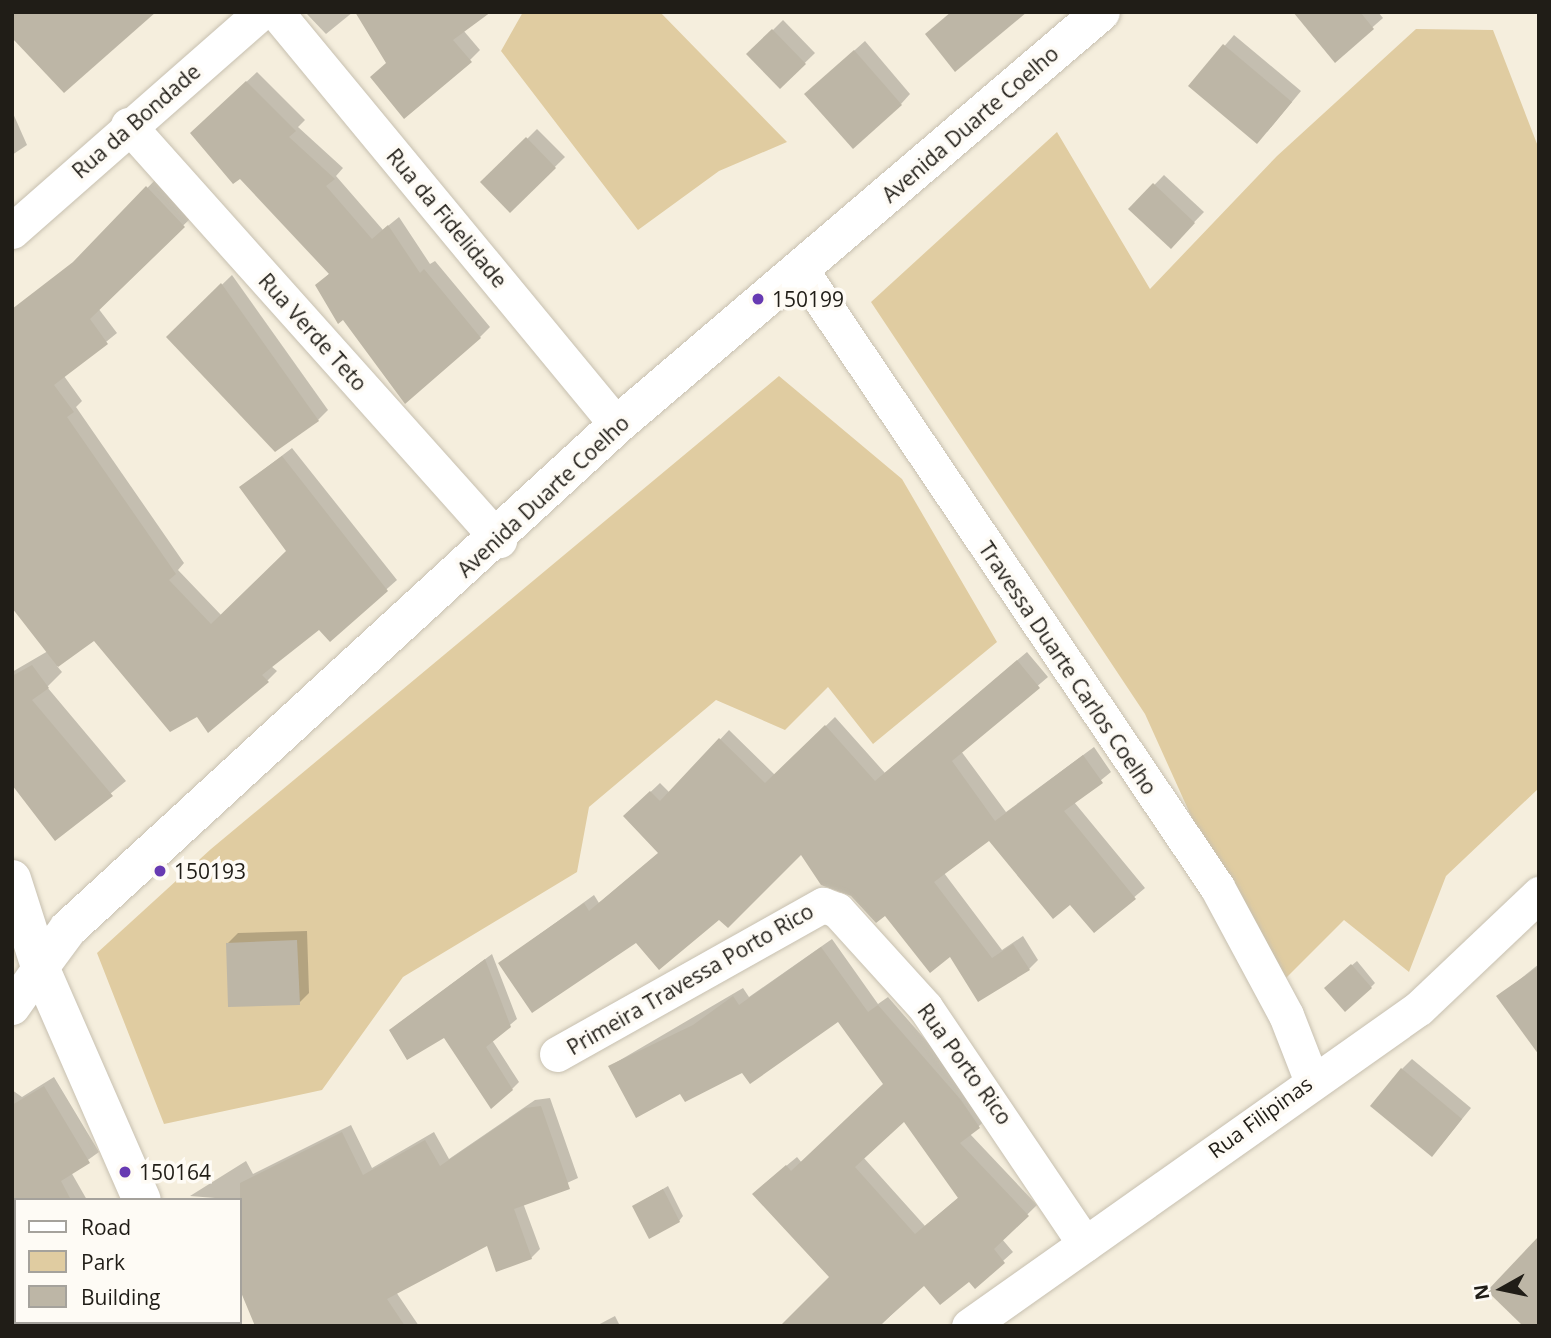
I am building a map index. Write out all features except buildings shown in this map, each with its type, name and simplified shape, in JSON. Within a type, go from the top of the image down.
[{"type":"main road","name":"Avenida Duarte Coelho","points":[[40,967],[68,929],[499,540],[617,425],[1101,12]]},
{"type":"main road","points":[[12,879],[40,967],[141,1198]]},
{"type":"street","name":"Rua da Bondade","points":[[12,231],[128,125],[261,12]]},
{"type":"street","name":"Rua da Fidelidade","points":[[276,12],[617,425]]},
{"type":"street","name":"Rua Verde Teto","points":[[128,125],[499,540]]},
{"type":"street","name":"Travessa Duarte Carlos Coelho","points":[[801,270],[1217,887],[1286,1015],[1311,1079]]},
{"type":"street","name":"Rua Filipinas","points":[[969,1326],[1311,1079],[1419,1008],[1539,894]]},
{"type":"street","name":"Primeira Travessa Porto Rico","points":[[557,1054],[822,905]]},
{"type":"street","name":"Rua Porto Rico","points":[[822,905],[837,910],[925,1007],[1085,1244]]},
{"type":"street","name":"Avenida Duarte Coelho","points":[[12,1007],[40,967]]},
{"type":"green space","points":[[523,12],[660,12],[787,142],[719,171],[638,230],[501,51]]},
{"type":"green space","points":[[1416,29],[1493,30],[1539,149],[1539,788],[1446,876],[1409,972],[1344,920],[1271,993],[1145,714],[871,302],[1057,132],[1150,289],[1277,156]]},
{"type":"green space","points":[[779,376],[902,479],[997,642],[873,744],[828,687],[785,730],[716,700],[589,807],[577,872],[403,977],[322,1090],[164,1124],[97,953],[211,849]]},
{"type":"place","name":"150199","points":[[758,299]]},
{"type":"place","name":"150193","points":[[160,871]]},
{"type":"place","name":"150164","points":[[125,1172]]}]
